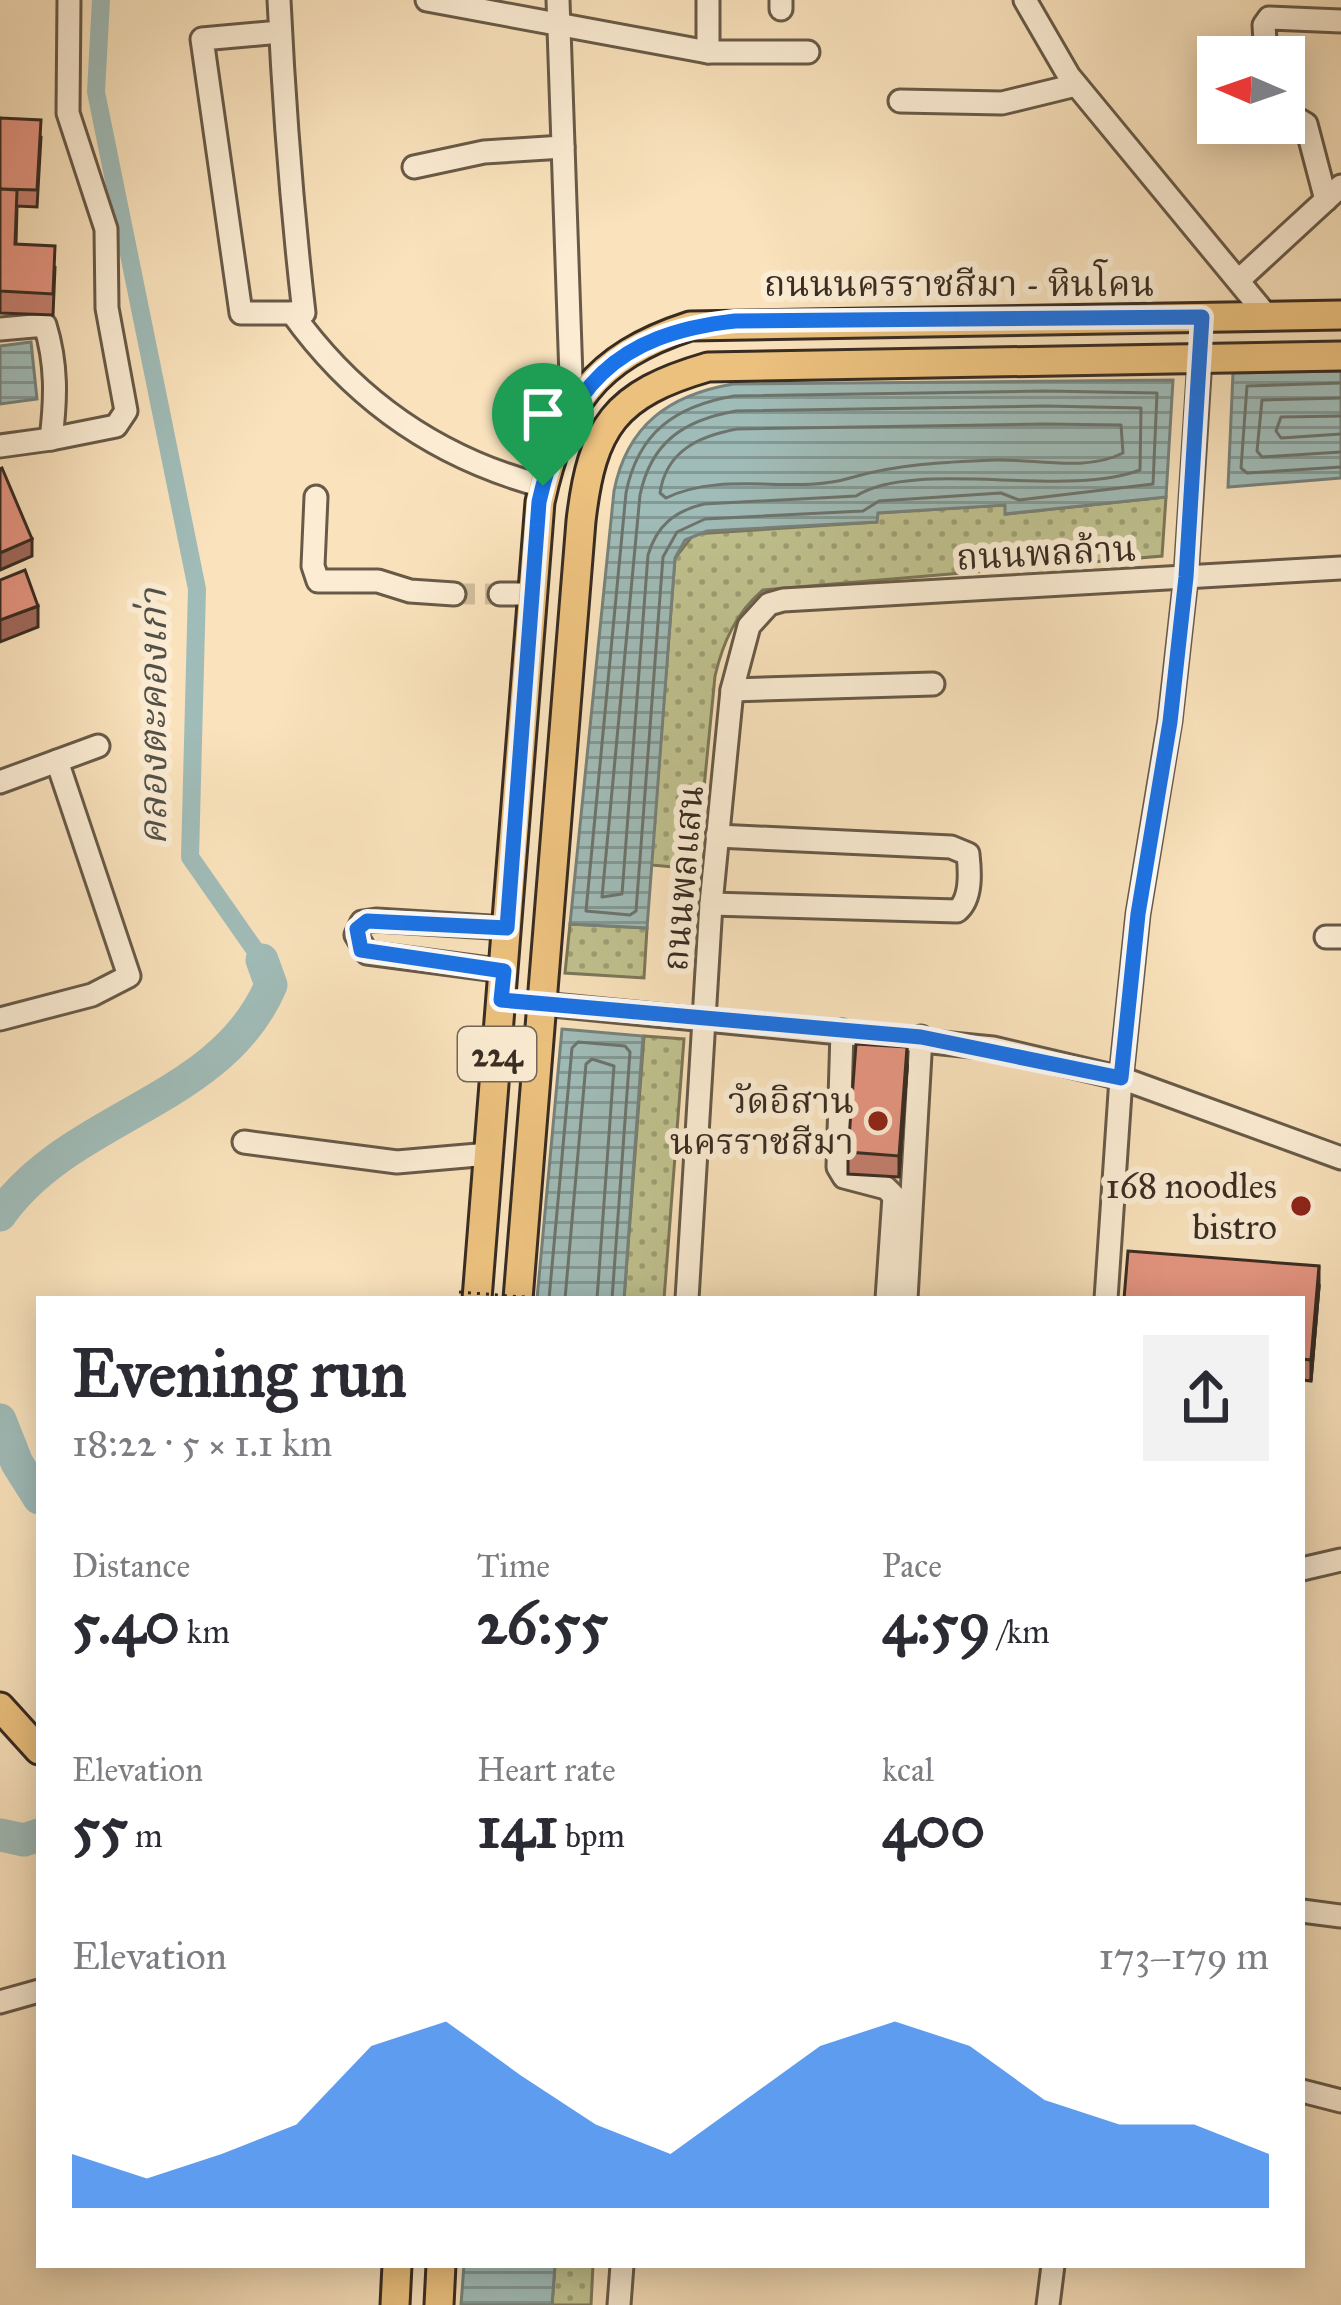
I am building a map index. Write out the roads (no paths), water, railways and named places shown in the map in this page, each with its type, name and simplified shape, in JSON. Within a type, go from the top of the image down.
[{"type":"main road","name":"ถนนนครราชสีมา - หินโคน","points":[[468,1296],[489,1154],[543,486],[572,406],[616,359],[690,326],[1341,315]]},
{"type":"main road","points":[[1202,317],[1200,359],[1341,356]]},
{"type":"main road","name":"224","points":[[518,1296],[588,464],[607,427],[627,403],[663,380],[708,367],[1200,359]]},
{"type":"main road","points":[[501,1000],[542,1004]]},
{"type":"main road","points":[[0,1708],[36,1747]]},
{"type":"main road","points":[[394,2305],[397,2268]]},
{"type":"main road","points":[[439,2305],[441,2268]]},
{"type":"street","points":[[0,446],[116,426],[126,411],[109,324],[105,223],[68,113],[69,0]]},
{"type":"street","points":[[279,0],[286,154],[304,313],[241,313],[202,39],[280,32]]},
{"type":"street","points":[[428,0],[558,12],[708,52],[808,52]]},
{"type":"street","points":[[708,0],[708,52]]},
{"type":"street","points":[[1025,0],[1076,85],[1267,316]]},
{"type":"street","points":[[558,12],[572,406]]},
{"type":"street","points":[[1265,36],[1269,18],[1341,21]]},
{"type":"street","points":[[900,101],[1002,104],[1076,85]]},
{"type":"street","points":[[1240,279],[1333,193],[1305,123]]},
{"type":"street","points":[[414,167],[484,152],[563,147]]},
{"type":"street","points":[[292,313],[345,371],[424,440],[472,465],[543,486]]},
{"type":"street","points":[[0,328],[45,326],[54,353],[51,439]]},
{"type":"street","points":[[1106,1296],[1138,914],[1170,722],[1186,577],[1200,359]]},
{"type":"street","points":[[316,497],[313,566],[318,581],[378,581],[410,592],[454,594]]},
{"type":"street","name":"ถนนพลล้าน","points":[[759,612],[784,599],[1341,568]]},
{"type":"street","points":[[500,594],[533,594]]},
{"type":"street","name":"ถนนพลแสน","points":[[687,1296],[711,904],[732,690],[742,639],[759,612]]},
{"type":"street","points":[[732,690],[933,684]]},
{"type":"street","points":[[0,782],[98,746]]},
{"type":"street","points":[[0,1019],[92,995],[129,976],[57,761]]},
{"type":"street","points":[[711,904],[957,911],[963,906],[968,881],[968,854],[951,847],[717,836]]},
{"type":"street","points":[[504,971],[367,953],[356,935],[362,922],[376,920],[507,928]]},
{"type":"street","points":[[542,1004],[921,1037],[1121,1078],[1341,1159]]},
{"type":"street","points":[[842,1031],[838,1167],[844,1177],[886,1188],[894,1196],[887,1296]]},
{"type":"street","points":[[906,1296],[921,1037]]},
{"type":"street","points":[[244,1142],[398,1162],[489,1154]]},
{"type":"street","points":[[1305,1568],[1341,1560]]},
{"type":"street","points":[[1305,1911],[1341,1916]]},
{"type":"street","points":[[0,2002],[36,1992]]},
{"type":"street","points":[[1305,2092],[1341,2101]]},
{"type":"street","points":[[619,2305],[622,2268]]},
{"type":"street","points":[[1048,2305],[1053,2268]]},
{"type":"water","points":[[31,342],[37,399],[0,404],[0,346]]},
{"type":"water","points":[[1341,371],[1341,478],[1228,487],[1233,373]]},
{"type":"water","points":[[1173,380],[1166,497],[1005,514],[1005,505],[878,513],[877,522],[707,531],[685,540],[675,558],[647,928],[570,924],[614,491],[629,448],[654,417],[689,396],[733,384]]},
{"type":"water","points":[[562,1029],[643,1036],[624,1296],[537,1296]]},
{"type":"water","points":[[464,2268],[555,2268],[552,2305],[461,2305]]},
{"type":"waterway","name":"คลองตะคองเก่า","points":[[101,0],[96,92],[197,589],[190,857],[262,960]]},
{"type":"waterway","name":"คลองตะคองเก่า","points":[[0,1215],[30,1181],[65,1153],[218,1057],[248,1025],[271,985],[262,960]]},
{"type":"waterway","name":"คลองตะคองเก่า","points":[[0,1420],[17,1463],[36,1493]]},
{"type":"waterway","name":"คลองตะคองเก่า","points":[[0,1835],[24,1840],[36,1836]]},
{"type":"tunnel","points":[[454,594],[500,594]]},
{"type":"place","name":"วัดอิสาน นครราชสีมา","points":[[878,1121]]},
{"type":"place","name":"168 noodles bistro","points":[[1301,1206]]}]
